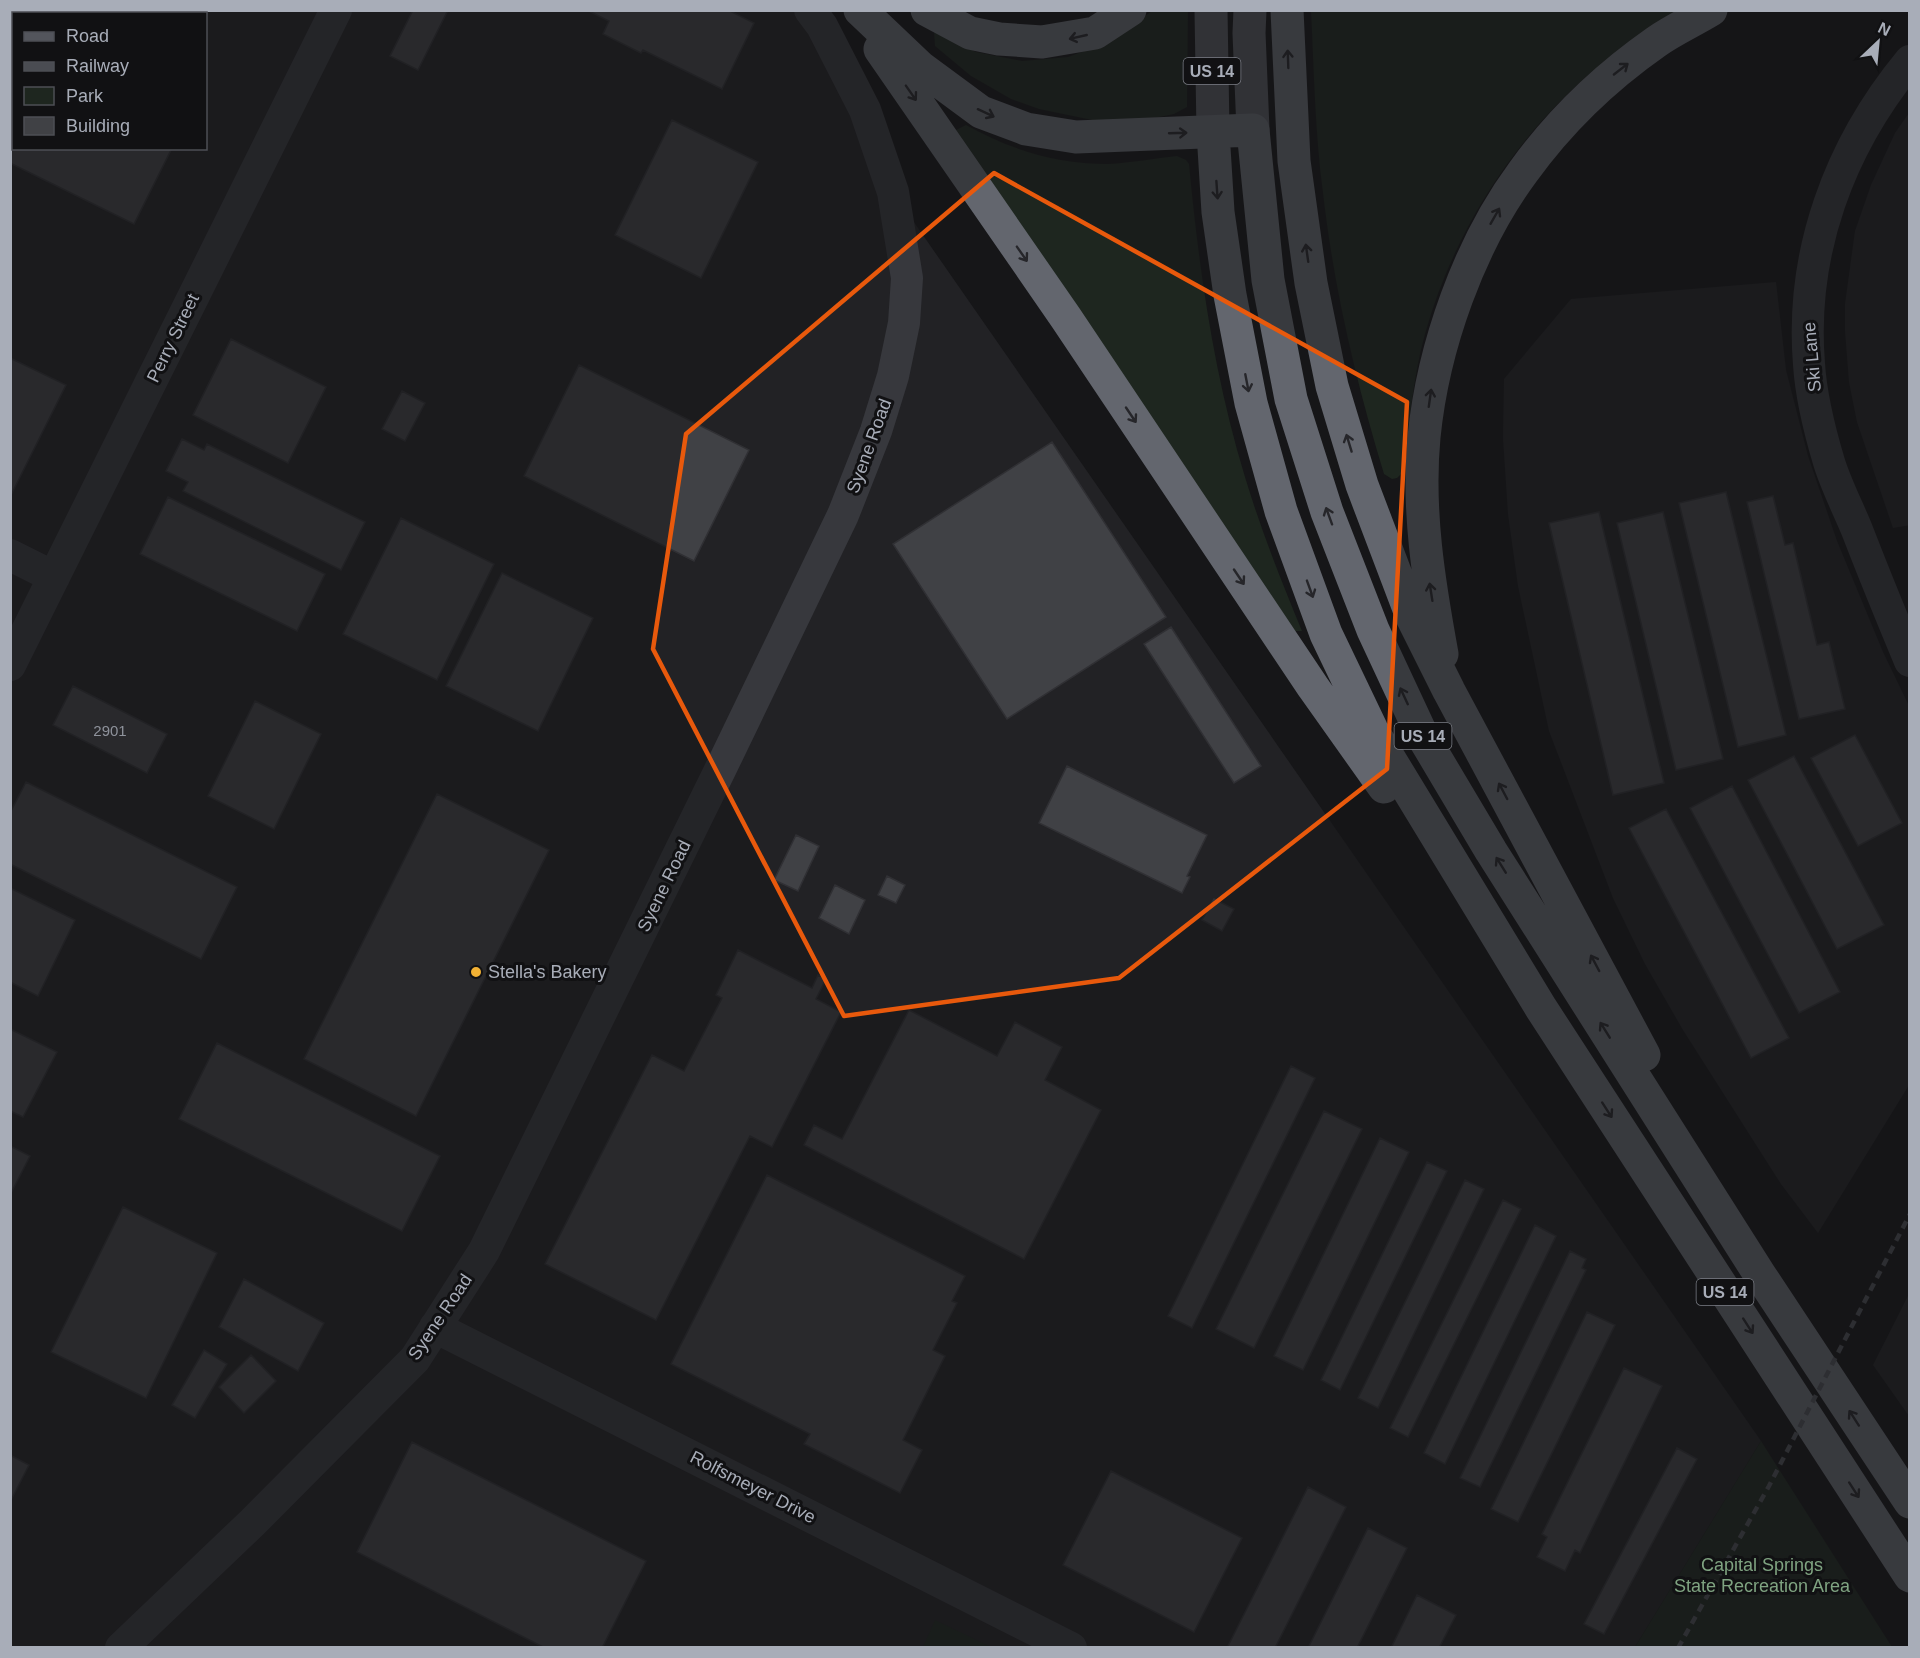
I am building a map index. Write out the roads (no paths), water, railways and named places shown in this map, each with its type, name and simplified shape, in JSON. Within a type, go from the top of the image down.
[{"type":"highway","points":[[854,10],[1066,318],[1312,687],[1541,1008]]},
{"type":"highway","points":[[860,10],[920,67],[981,112],[1026,129],[1076,137],[1253,130]]},
{"type":"highway","points":[[927,10],[970,33],[999,39],[1042,42],[1095,33],[1130,10]]},
{"type":"highway","name":"US 14","points":[[1287,10],[1294,161],[1311,283],[1332,386],[1362,485],[1382,541],[1412,617],[1449,691],[1760,1275]]},
{"type":"highway","points":[[1449,691],[1430,589],[1423,492],[1424,439],[1431,386],[1457,298],[1493,217],[1523,171],[1561,126],[1603,83],[1657,41],[1711,10]]},
{"type":"highway","name":"US 14","points":[[1253,130],[1268,280],[1291,399],[1327,512],[1373,630],[1422,735],[1491,850],[1760,1275],[1910,1502]]},
{"type":"highway","name":"US 14","points":[[1213,132],[1218,212],[1230,295],[1251,403],[1281,511],[1326,634],[1372,730],[1541,1008],[1910,1576]]},
{"type":"main road","name":"US 14","points":[[1211,10],[1213,132]]},
{"type":"main road","points":[[1250,10],[1253,130]]},
{"type":"street","name":"Perry Street","points":[[10,665],[336,10]]},
{"type":"street","name":"Syene Road","points":[[121,1647],[253,1522],[415,1359],[484,1251],[843,515],[876,431],[893,376],[904,323],[907,278],[893,192],[865,110],[822,26],[810,10]]},
{"type":"street","name":"Ski Lane","points":[[1910,61],[1863,126],[1826,208],[1813,259],[1808,294],[1807,334],[1809,367],[1830,463],[1910,661]]},
{"type":"street","points":[[10,555],[54,577]]},
{"type":"street","name":"Rolfsmeyer Drive","points":[[435,1327],[1071,1647]]},
{"type":"railway","points":[[1678,1648],[1769,1486],[1910,1214]]},
{"type":"place","name":"Stella's Bakery","points":[[476,972]]},
{"type":"park label","name":"Capital Springs State Recreation Area","points":[[1762,1575]]}]
